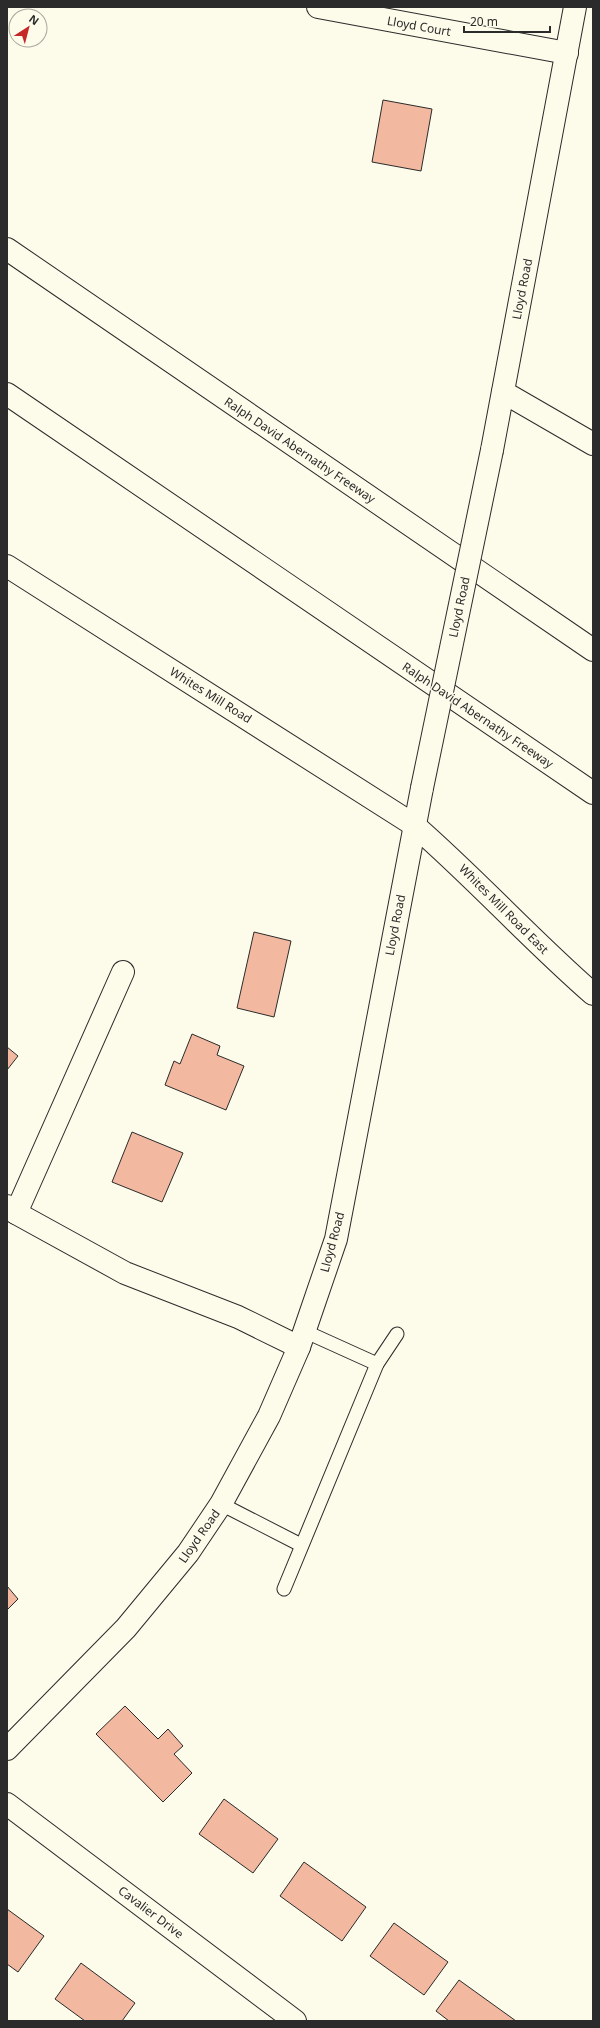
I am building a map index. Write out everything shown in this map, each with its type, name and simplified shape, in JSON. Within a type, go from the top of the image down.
[{"type":"main road","name":"Lloyd Court","points":[[318,7],[567,53]]},
{"type":"main road","name":"Lloyd Road","points":[[7,1749],[126,1628],[188,1553],[221,1504],[269,1416],[301,1339],[336,1239],[414,825],[492,450],[576,7]]},
{"type":"main road","name":"Ralph David Abernathy Freeway","points":[[7,249],[593,650]]},
{"type":"main road","points":[[503,392],[593,444]]},
{"type":"main road","name":"Ralph David Abernathy Freeway","points":[[7,394],[137,484],[593,793]]},
{"type":"main road","name":"Whites Mill Road","points":[[7,566],[414,825]]},
{"type":"main road","name":"Whites Mill Road East","points":[[414,825],[450,856],[569,973],[593,994]]},
{"type":"main road","points":[[123,972],[11,1210],[125,1273],[238,1317],[301,1339]]},
{"type":"main road","name":"Cavalier Drive","points":[[7,1804],[295,2021]]},
{"type":"lane","points":[[284,1589],[377,1364],[397,1334]]},
{"type":"lane","points":[[301,1339],[377,1364]]},
{"type":"lane","points":[[221,1504],[301,1545]]},
{"type":"building","points":[[383,100],[432,109],[421,171],[372,162]]},
{"type":"building","points":[[254,932],[291,941],[274,1017],[237,1008]]},
{"type":"building","points":[[192,1034],[220,1046],[217,1055],[244,1066],[226,1110],[165,1085],[174,1061],[180,1064]]},
{"type":"building","points":[[7,1047],[18,1056],[7,1070]]},
{"type":"building","points":[[132,1132],[183,1153],[162,1202],[112,1182]]},
{"type":"building","points":[[7,1586],[18,1599],[7,1610]]},
{"type":"building","points":[[125,1706],[158,1739],[168,1729],[183,1746],[174,1754],[192,1773],[163,1802],[96,1734]]},
{"type":"building","points":[[224,1799],[278,1839],[253,1873],[199,1834]]},
{"type":"building","points":[[304,1862],[366,1907],[342,1941],[280,1896]]},
{"type":"building","points":[[7,1909],[44,1936],[18,1972],[7,1964]]},
{"type":"building","points":[[394,1923],[448,1962],[424,1995],[370,1956]]},
{"type":"building","points":[[81,1963],[135,2003],[122,2021],[85,2021],[55,1999]]},
{"type":"building","points":[[459,1980],[516,2021],[449,2021],[436,2011]]}]
